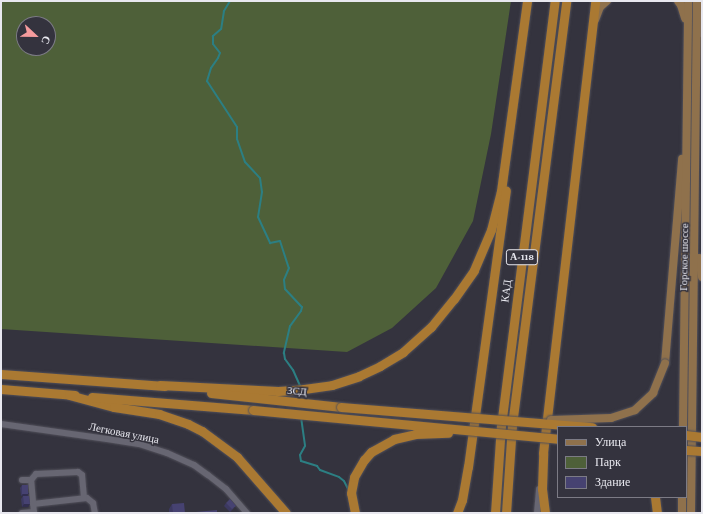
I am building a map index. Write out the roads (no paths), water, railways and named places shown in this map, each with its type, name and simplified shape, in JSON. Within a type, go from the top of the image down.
[{"type":"highway","points":[[254,394],[318,388],[359,376],[380,366],[403,352],[431,327],[454,300],[474,270],[491,230],[502,185],[527,1]]},
{"type":"highway","points":[[457,513],[462,500],[468,467],[532,1]]},
{"type":"highway","name":"КАД","points":[[494,513],[501,426],[555,1]]},
{"type":"highway","name":"КАД","points":[[506,513],[514,410],[566,1]]},
{"type":"highway","points":[[545,513],[542,489],[543,453],[596,1]]},
{"type":"highway","name":"ЗСД","points":[[1,374],[254,394],[581,426]]},
{"type":"highway","name":"ЗСД","points":[[1,389],[253,410],[557,439]]},
{"type":"highway","points":[[69,395],[114,407],[171,417],[202,431],[237,457],[286,513]]},
{"type":"highway","points":[[355,513],[351,493],[354,477],[364,460],[381,445],[394,438],[415,434],[486,432]]},
{"type":"highway","points":[[687,435],[702,437]]},
{"type":"highway","points":[[522,436],[557,443]]},
{"type":"highway","points":[[687,450],[702,451]]},
{"type":"highway","points":[[655,498],[657,513]]},
{"type":"main road","points":[[592,34],[597,13],[606,1]]},
{"type":"main road","points":[[678,1],[684,12],[688,40]]},
{"type":"main road","name":"Горское шоссе","points":[[683,426],[688,1]]},
{"type":"main road","name":"Горское шоссе","points":[[691,513],[697,1]]},
{"type":"main road","points":[[524,421],[600,419],[624,415],[635,410],[649,399],[657,385],[665,363],[687,112]]},
{"type":"main road","points":[[695,210],[702,277]]},
{"type":"main road","points":[[682,498],[682,513]]},
{"type":"street","points":[[696,47],[700,40],[702,14]]},
{"type":"street","name":"Легковая улица","points":[[1,424],[139,444],[167,453],[194,465],[208,475],[226,489],[247,513]]},
{"type":"street","points":[[537,513],[543,453]]},
{"type":"street","points":[[22,513],[34,512],[31,480],[36,474],[78,472],[82,475],[84,498]]},
{"type":"street","points":[[22,480],[31,480]]},
{"type":"street","points":[[33,504],[87,498],[93,503],[95,513]]},
{"type":"waterway","points":[[230,1],[224,11],[221,29],[213,36],[213,44],[220,53],[211,68],[207,81],[237,127],[237,139],[245,162],[260,178],[262,192],[258,217],[270,243],[280,241],[289,268],[284,280],[285,289],[302,307],[301,311],[290,326],[284,353],[285,359],[293,370],[300,386]]},
{"type":"waterway","points":[[301,417],[305,446],[300,455],[301,461],[317,466],[320,470],[339,477],[344,481],[348,489]]}]
